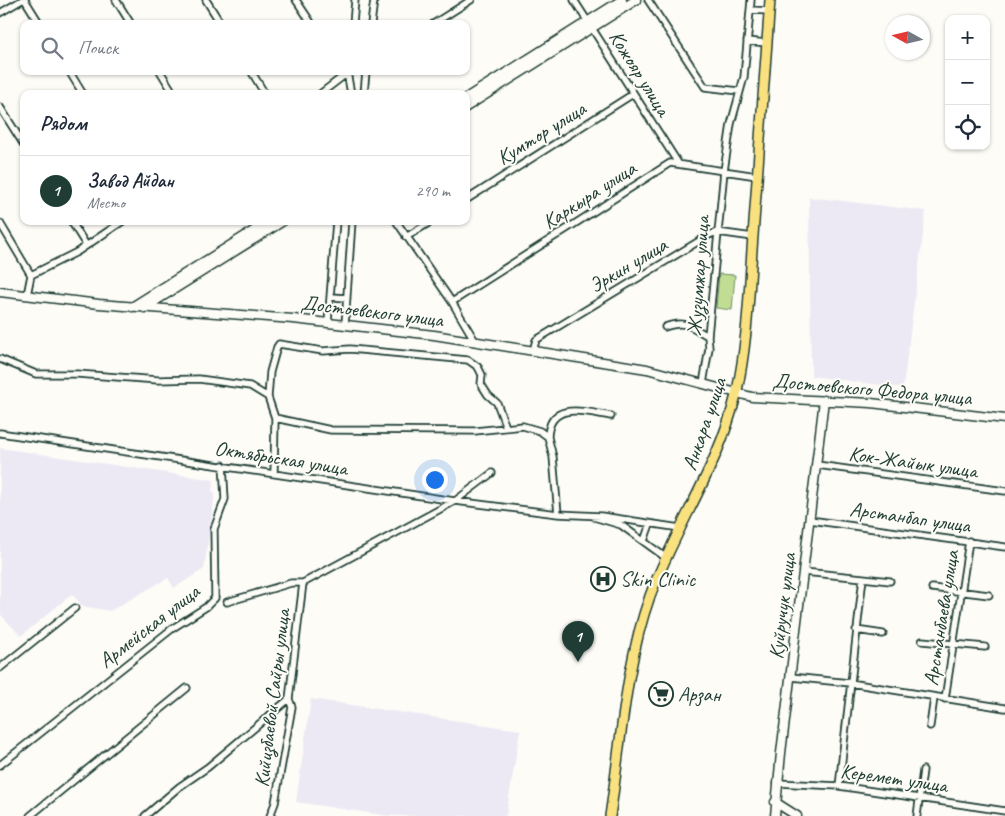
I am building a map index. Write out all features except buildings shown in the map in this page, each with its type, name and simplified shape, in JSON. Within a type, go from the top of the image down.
[{"type":"main road","name":"Анкара улица","points":[[610,816],[638,638],[650,597],[666,557],[720,442],[736,394],[745,340],[770,0]]},
{"type":"street","points":[[0,13],[24,0],[37,20]]},
{"type":"street","points":[[116,0],[128,20]]},
{"type":"street","points":[[206,0],[218,20]]},
{"type":"street","points":[[296,0],[309,20]]},
{"type":"street","points":[[353,20],[355,0]]},
{"type":"street","points":[[372,20],[374,0]]},
{"type":"street","points":[[439,20],[471,0]]},
{"type":"street","name":"Кожояр улица","points":[[574,0],[678,163]]},
{"type":"street","points":[[470,103],[590,25],[622,0]]},
{"type":"street","points":[[470,96],[636,0]]},
{"type":"street","points":[[648,0],[705,87],[739,91]]},
{"type":"street","name":"Жузумжар улица","points":[[703,384],[709,348],[708,336],[724,171],[739,91],[744,77],[751,0]]},
{"type":"street","points":[[750,10],[769,11]]},
{"type":"street","points":[[747,41],[767,43]]},
{"type":"street","points":[[71,75],[81,90]]},
{"type":"street","points":[[162,75],[172,90]]},
{"type":"street","points":[[253,75],[263,90]]},
{"type":"street","points":[[325,90],[343,75]]},
{"type":"street","points":[[348,75],[350,90]]},
{"type":"street","points":[[364,90],[366,75]]},
{"type":"street","name":"Кумтор улица","points":[[470,197],[633,94]]},
{"type":"street","points":[[0,107],[20,139]]},
{"type":"street","name":"Каркыра улица","points":[[452,302],[670,163],[678,163]]},
{"type":"street","points":[[678,163],[757,176]]},
{"type":"street","points":[[0,224],[31,275],[27,294]]},
{"type":"street","points":[[74,225],[86,245]]},
{"type":"street","points":[[31,275],[54,265],[116,225]]},
{"type":"street","points":[[255,225],[259,232]]},
{"type":"street","points":[[144,308],[259,232],[265,225]]},
{"type":"street","points":[[132,307],[259,232],[275,225]]},
{"type":"street","points":[[328,323],[336,225]]},
{"type":"street","points":[[345,325],[352,225]]},
{"type":"street","points":[[398,225],[452,302],[475,341]]},
{"type":"street","points":[[406,238],[426,225]]},
{"type":"street","points":[[717,232],[753,237]]},
{"type":"street","name":"Эркин улица","points":[[534,351],[536,340],[717,232]]},
{"type":"street","name":"Достоевского улица","points":[[0,292],[132,307],[328,323],[475,341],[647,369],[736,394]]},
{"type":"street","points":[[331,297],[347,298]]},
{"type":"street","points":[[144,308],[146,298]]},
{"type":"street","points":[[160,298],[159,304],[164,310]]},
{"type":"street","points":[[665,327],[678,323],[685,324],[708,336]]},
{"type":"street","points":[[0,359],[36,374],[77,374],[158,380],[199,379],[250,386],[268,397],[270,372],[277,347],[280,344],[323,351],[350,349],[456,358],[468,360],[478,367],[482,375],[481,384],[488,395],[497,403],[506,427]]},
{"type":"street","name":"Достоевского Федора улица","points":[[736,394],[775,400],[824,400],[871,403],[1005,419]]},
{"type":"street","name":"Октябрьская улица","points":[[268,397],[275,418],[331,430],[475,431],[522,426],[540,431],[548,437]]},
{"type":"street","name":"Куйручук улица","points":[[775,816],[777,783],[824,400]]},
{"type":"street","points":[[558,514],[553,457],[548,437],[552,419],[562,413],[573,410],[611,416]]},
{"type":"street","points":[[274,474],[275,418]]},
{"type":"street","name":"Октябрьская улица","points":[[0,433],[455,501],[594,517],[621,525],[666,557]]},
{"type":"street","name":"Армейская улица","points":[[0,764],[173,628],[206,607],[215,598],[214,536],[215,524],[225,499],[223,465]]},
{"type":"street","name":"Кок-Жайык улица","points":[[817,465],[1005,491]]},
{"type":"street","points":[[227,602],[291,583],[303,583],[455,501],[492,474]]},
{"type":"street","name":"Октябрьская улица","points":[[594,517],[601,516],[680,528]]},
{"type":"street","name":"Арстанбап улица","points":[[810,520],[1005,547]]},
{"type":"street","points":[[644,541],[650,524]]},
{"type":"street","name":"Арстанбаева улица","points":[[945,699],[970,542]]},
{"type":"street","points":[[804,572],[890,581]]},
{"type":"street","points":[[839,786],[863,578]]},
{"type":"street","name":"Кийизбаевой Сайры улица","points":[[270,816],[275,803],[292,707],[289,699],[303,583]]},
{"type":"street","points":[[932,588],[989,595]]},
{"type":"street","points":[[0,668],[75,608]]},
{"type":"street","points":[[856,630],[884,634]]},
{"type":"street","points":[[922,641],[985,647]]},
{"type":"street","points":[[791,677],[850,683],[1005,708]]},
{"type":"street","points":[[30,816],[187,688]]},
{"type":"street","points":[[930,726],[934,698]]},
{"type":"street","points":[[145,816],[179,787],[208,767],[289,699]]},
{"type":"street","points":[[917,816],[923,770]]},
{"type":"street","name":"Керемет улица","points":[[777,783],[839,786],[1005,811]]},
{"type":"street","points":[[775,802],[797,816]]},
{"type":"shaded area","points":[[809,197],[926,211],[903,388],[811,376]]},
{"type":"shaded area","points":[[0,448],[214,480],[212,492],[215,492],[204,569],[174,588],[168,578],[110,611],[82,606],[72,594],[21,636],[0,614]]},
{"type":"shaded area","points":[[311,699],[520,730],[506,816],[389,816],[296,802]]},
{"type":"green space","points":[[719,274],[735,275],[732,310],[716,308]]},
{"type":"place","name":"Skin Clinic","points":[[603,579]]},
{"type":"place","name":"Завод Айдан","points":[[578,662]]},
{"type":"place","name":"Арзан","points":[[661,694]]}]
